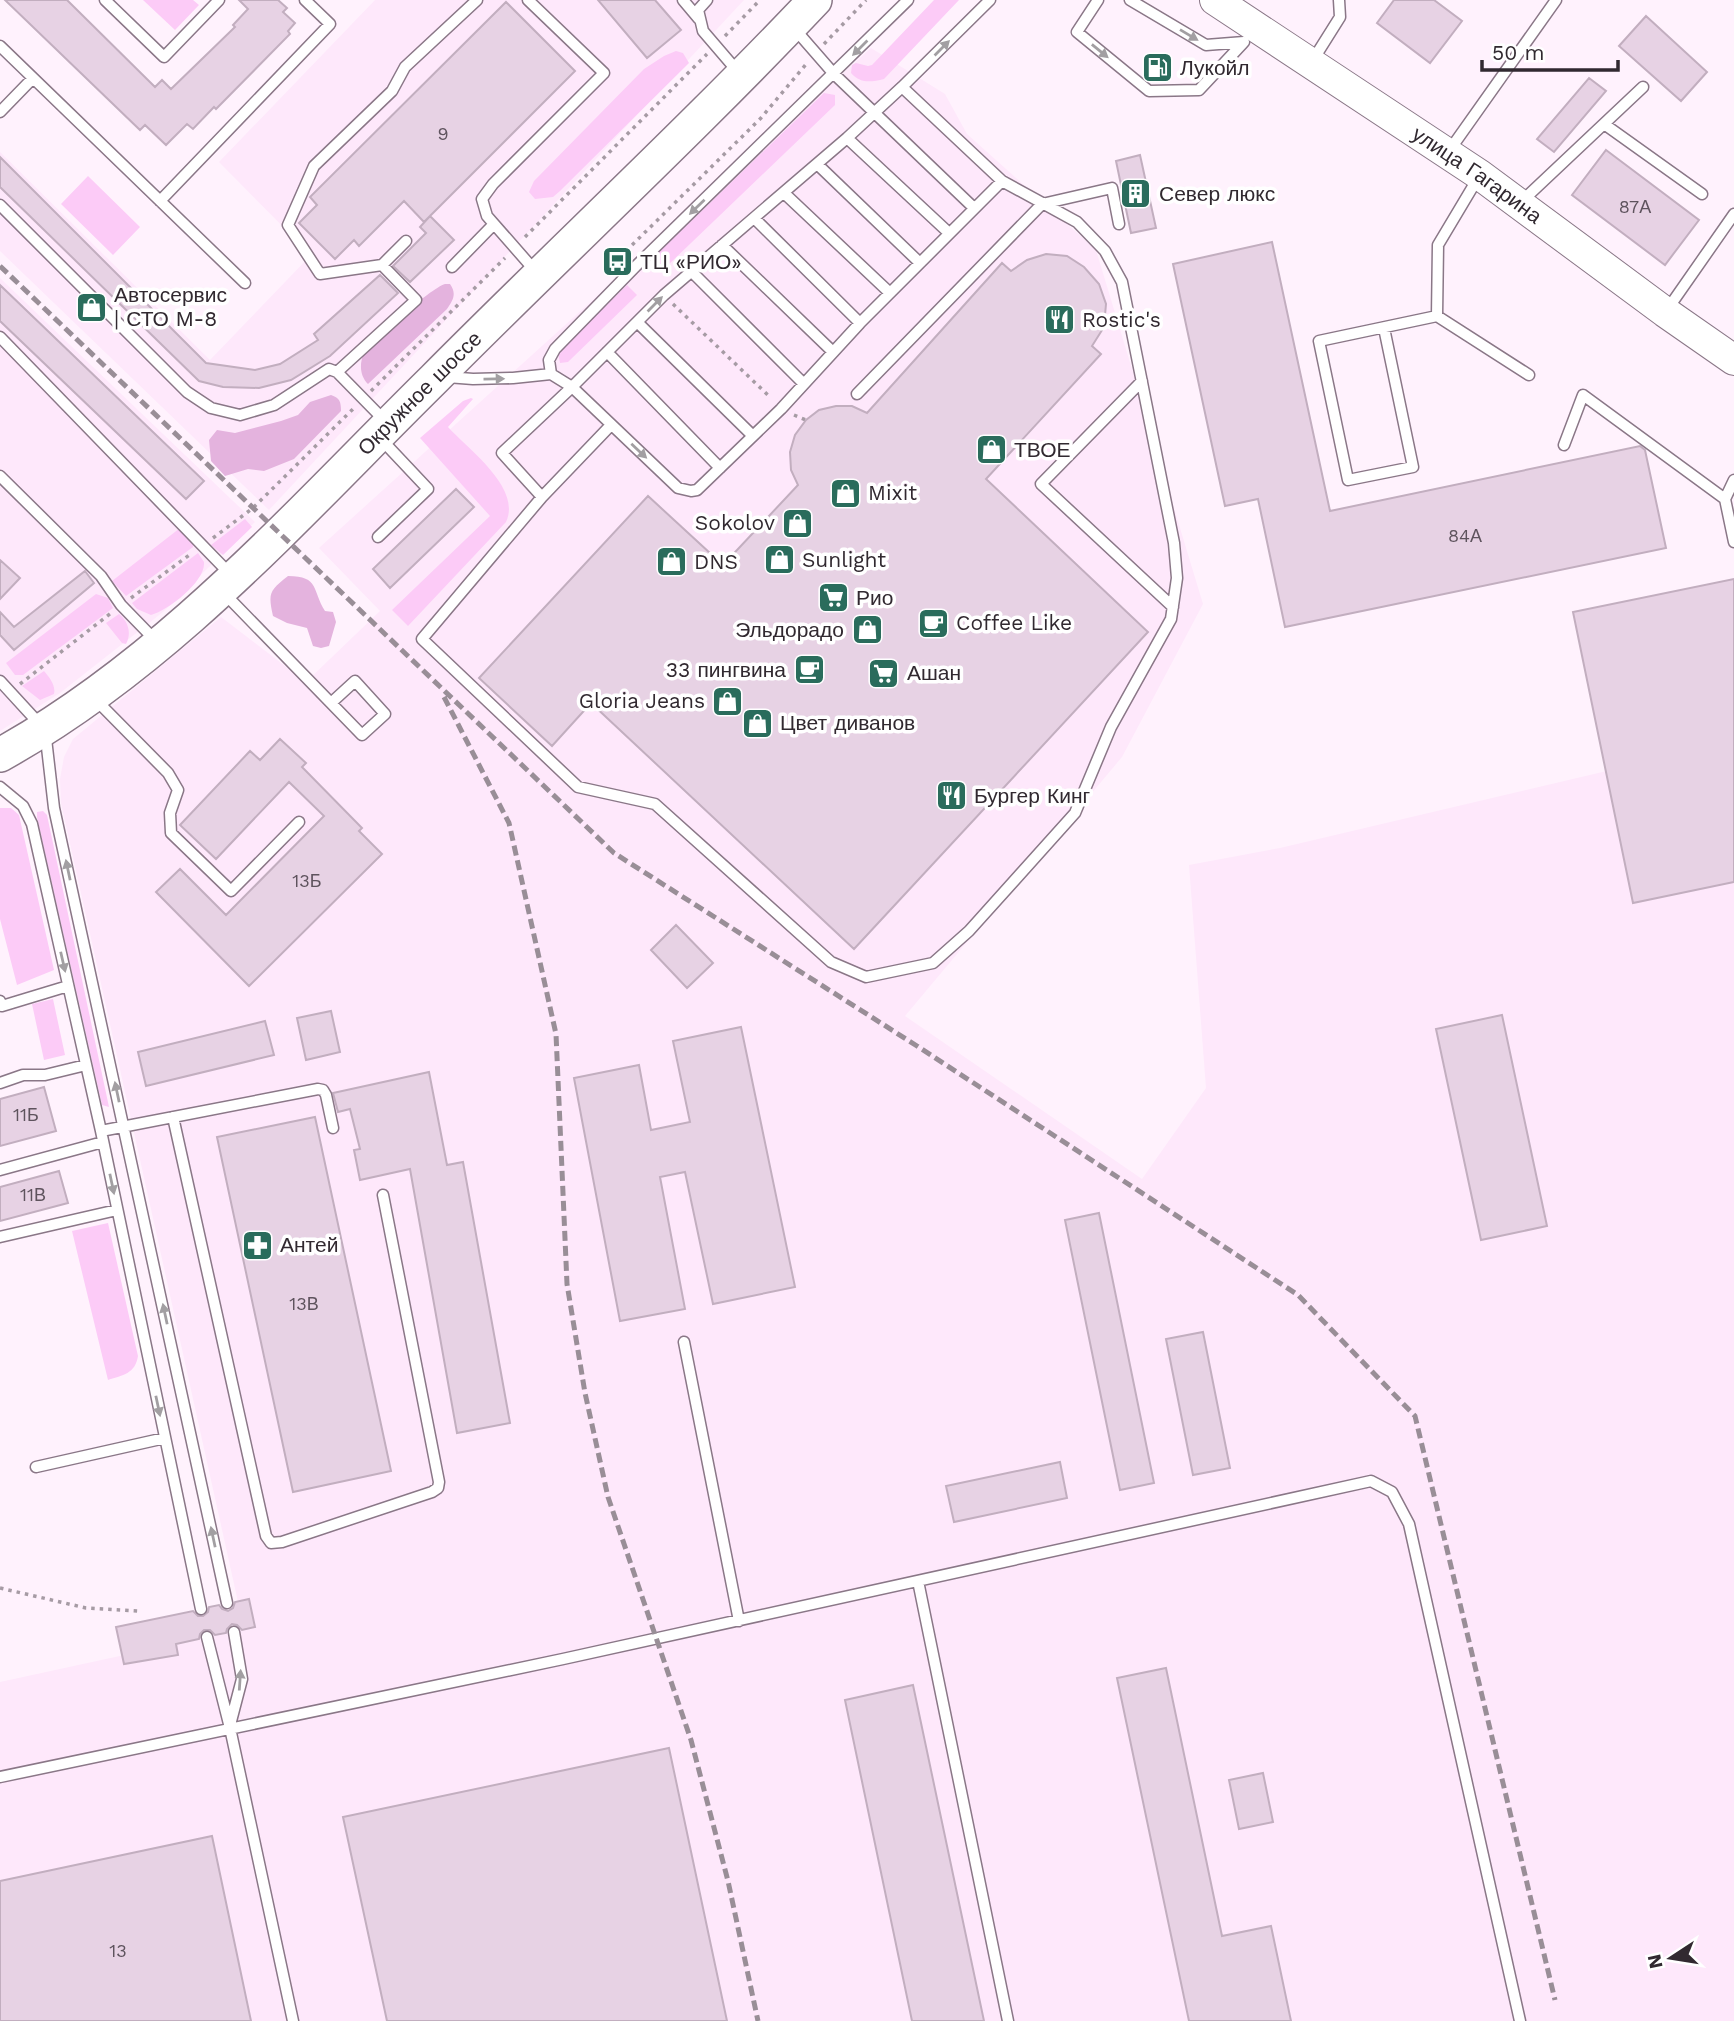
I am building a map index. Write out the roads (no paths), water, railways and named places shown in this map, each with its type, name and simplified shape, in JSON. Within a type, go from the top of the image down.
[{"type":"main road","name":"Окружное шоссе","points":[[0,755],[45,730],[93,697],[160,645],[383,429],[815,0]]},
{"type":"street","name":"улица Гагарина","points":[[1215,0],[1249,35],[1311,62],[1480,175],[1734,360]]},
{"type":"lane","points":[[105,0],[164,57],[214,2]]},
{"type":"lane","points":[[160,201],[330,24],[306,0]]},
{"type":"lane","points":[[407,241],[382,265],[320,274],[288,225],[314,166],[392,91],[405,67],[477,0]]},
{"type":"lane","points":[[528,0],[604,73],[482,199],[487,216],[539,275]]},
{"type":"lane","points":[[683,0],[699,19]]},
{"type":"lane","points":[[707,0],[698,10],[703,31],[741,75]]},
{"type":"lane","points":[[551,374],[549,360],[555,349],[908,0]]},
{"type":"lane","points":[[542,497],[502,453],[664,295],[847,138],[989,0]]},
{"type":"lane","points":[[1098,0],[1077,32],[1149,90],[1199,90],[1249,35]]},
{"type":"lane","points":[[1130,0],[1206,45],[1249,35]]},
{"type":"lane","points":[[1311,62],[1340,17],[1339,0]]},
{"type":"lane","points":[[1447,153],[1556,0]]},
{"type":"lane","points":[[791,25],[834,74],[974,208]]},
{"type":"lane","points":[[0,46],[245,283]]},
{"type":"lane","points":[[0,113],[33,78]]},
{"type":"lane","points":[[1519,204],[1643,86]]},
{"type":"lane","points":[[611,425],[542,497],[422,639],[578,787],[655,804],[831,962],[866,977],[933,963],[969,931],[1075,813],[1111,727],[1171,619],[1177,578],[1174,543],[1122,282],[1105,251],[1077,222],[1002,181],[902,87]]},
{"type":"lane","points":[[1604,124],[1702,194]]},
{"type":"lane","points":[[847,138],[949,233]]},
{"type":"lane","points":[[817,164],[920,262]]},
{"type":"lane","points":[[1437,316],[1437,244],[1480,175]]},
{"type":"lane","points":[[436,376],[473,379],[551,374],[572,387],[678,488],[684,491],[697,490],[782,409],[860,323],[1002,181]]},
{"type":"lane","points":[[857,394],[1042,204],[1112,188],[1119,223]]},
{"type":"lane","points":[[783,192],[890,293]]},
{"type":"lane","points":[[0,205],[187,391],[211,408],[240,415],[274,405],[330,369],[337,372],[363,398],[428,489],[378,537]]},
{"type":"lane","points":[[1665,312],[1734,214]]},
{"type":"lane","points":[[754,218],[860,323]]},
{"type":"lane","points":[[452,268],[494,224]]},
{"type":"lane","points":[[722,245],[833,352]]},
{"type":"lane","points":[[337,372],[416,300],[382,265]]},
{"type":"lane","points":[[691,271],[804,384]]},
{"type":"lane","points":[[1384,328],[1413,467],[1348,480],[1319,341],[1437,316],[1529,375]]},
{"type":"lane","points":[[637,322],[753,436]]},
{"type":"lane","points":[[0,337],[203,545],[226,583],[331,703],[362,735],[385,714],[355,681],[331,703]]},
{"type":"lane","points":[[607,352],[720,468]]},
{"type":"lane","points":[[1142,381],[1041,484],[1173,607]]},
{"type":"lane","points":[[1564,445],[1583,395],[1724,499],[1734,542]]},
{"type":"lane","points":[[0,476],[101,576],[121,605],[160,645]]},
{"type":"lane","points":[[1724,499],[1734,480]]},
{"type":"lane","points":[[0,681],[45,730],[54,808],[228,1603]]},
{"type":"lane","points":[[93,697],[168,773],[178,790],[170,813],[171,833],[231,891],[299,822]]},
{"type":"lane","points":[[0,787],[23,806],[32,824],[102,1136],[201,1609]]},
{"type":"lane","points":[[1,1005],[68,986]]},
{"type":"lane","points":[[0,1083],[23,1075],[45,1075],[86,1066]]},
{"type":"lane","points":[[0,1170],[124,1126],[318,1089],[327,1095],[333,1128]]},
{"type":"lane","points":[[173,1117],[266,1536],[271,1543],[282,1542],[438,1488],[383,1195]]},
{"type":"lane","points":[[0,1237],[117,1210]]},
{"type":"lane","points":[[684,1342],[739,1621]]},
{"type":"lane","points":[[36,1467],[165,1438]]},
{"type":"lane","points":[[0,1777],[739,1621],[1371,1481],[1392,1492],[1409,1524],[1520,2021]]},
{"type":"lane","points":[[918,1581],[1009,2021]]},
{"type":"lane","points":[[230,1728],[242,1679],[234,1632]]},
{"type":"lane","points":[[207,1637],[230,1728],[293,2021]]},
{"type":"railway","points":[[0,266],[614,853],[917,1046],[1298,1295],[1415,1416],[1555,2000]]},
{"type":"railway","points":[[444,697],[509,823],[556,1034],[567,1284],[585,1393],[608,1497],[691,1740],[728,1881],[758,2021]]},
{"type":"place","name":"Лукойл","points":[[1157,68]]},
{"type":"place","name":"Север люкс","points":[[1136,194]]},
{"type":"place","name":"ТЦ «РИО»","points":[[617,262]]},
{"type":"place","name":"Автосервис | СТО М-8","points":[[91,307]]},
{"type":"place","name":"Rostic's","points":[[1059,320]]},
{"type":"place","name":"ТВОЕ","points":[[991,450]]},
{"type":"place","name":"Mixit","points":[[845,493]]},
{"type":"place","name":"Sokolov","points":[[798,523]]},
{"type":"place","name":"Sunlight","points":[[779,560]]},
{"type":"place","name":"DNS","points":[[671,562]]},
{"type":"place","name":"Рио","points":[[833,598]]},
{"type":"place","name":"Coffee Like","points":[[933,623]]},
{"type":"place","name":"Эльдорадо","points":[[867,630]]},
{"type":"place","name":"33 пингвина","points":[[809,670]]},
{"type":"place","name":"Ашан","points":[[884,673]]},
{"type":"place","name":"Gloria Jeans","points":[[728,701]]},
{"type":"place","name":"Цвет диванов","points":[[757,723]]},
{"type":"place","name":"Бургер Кинг","points":[[951,796]]},
{"type":"place","name":"Антей","points":[[257,1245]]}]
